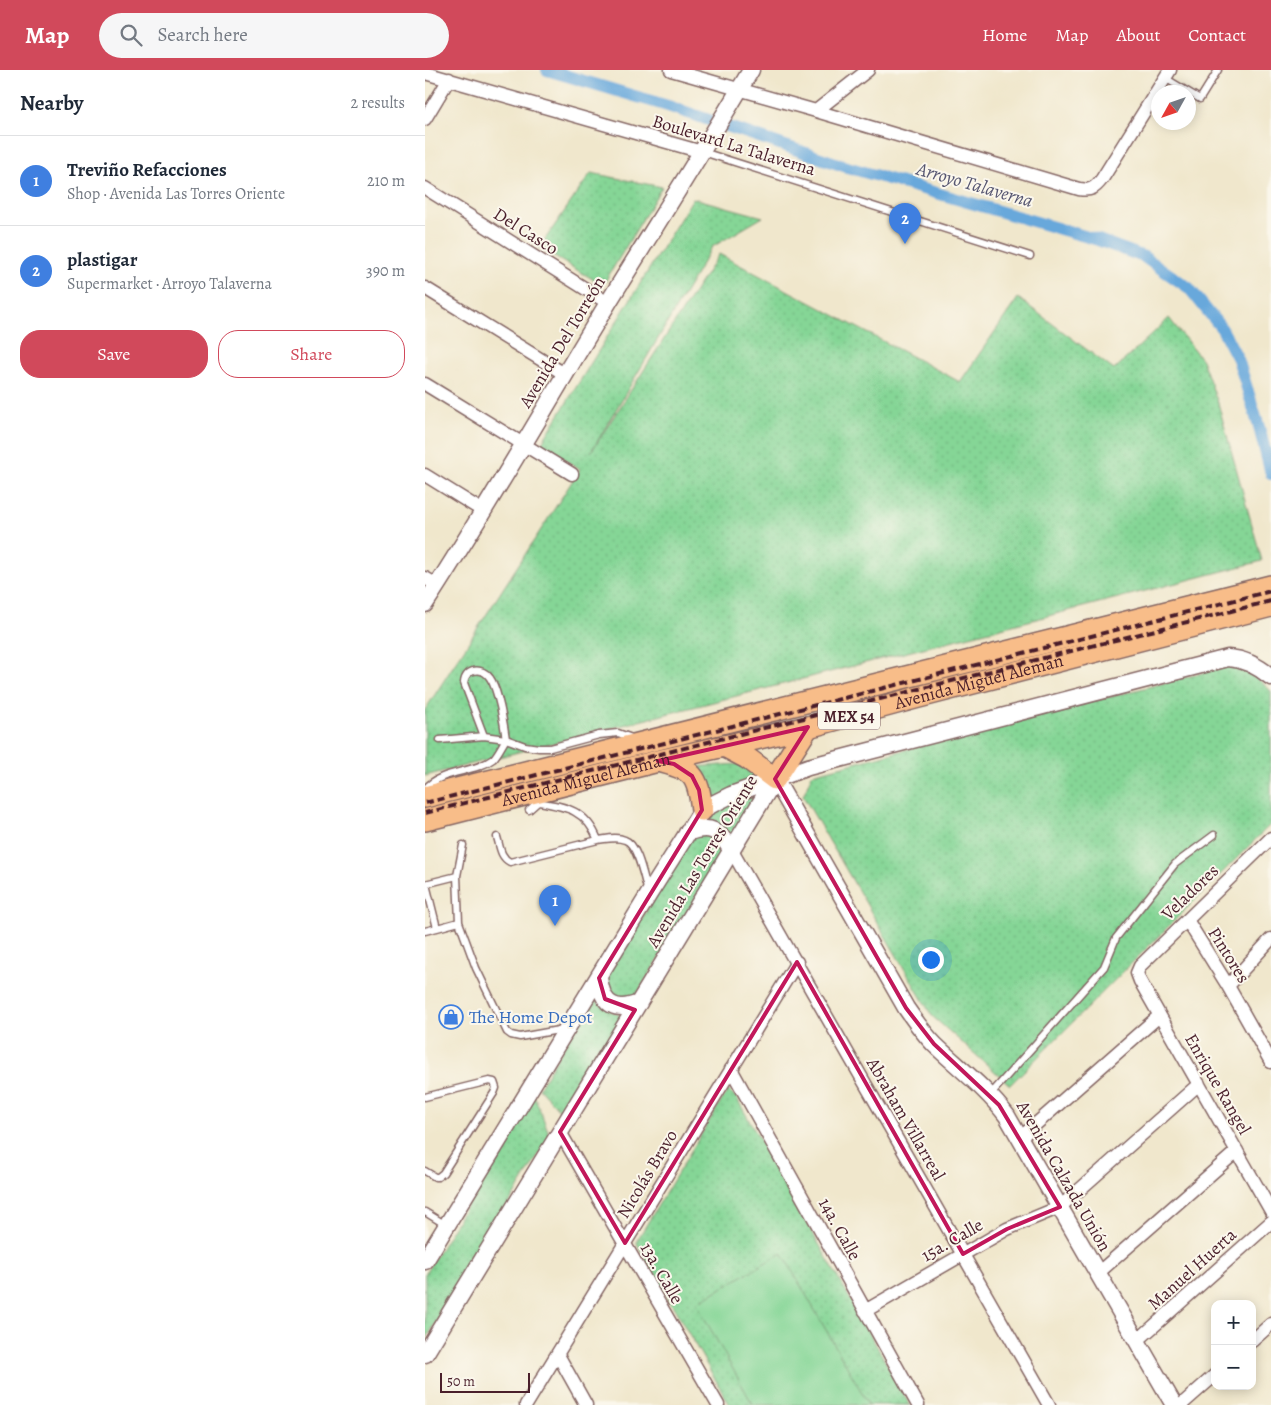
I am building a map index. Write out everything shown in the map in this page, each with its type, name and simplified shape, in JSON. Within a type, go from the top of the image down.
[{"type":"highway","name":"Avenida Miguel Alemán","points":[[425,820],[535,801],[657,761],[808,727],[915,698],[1270,593]]},
{"type":"highway","name":"Avenida Miguel Alemán","points":[[425,797],[1270,593]]},
{"type":"highway","points":[[724,746],[747,758],[775,779],[808,727]]},
{"type":"highway","points":[[657,761],[674,764],[683,768],[692,776],[699,790],[702,810]]},
{"type":"street","points":[[671,70],[737,95],[816,111],[1070,187],[1087,190],[1093,188],[1102,179],[1168,74]]},
{"type":"street","points":[[737,95],[751,70]]},
{"type":"street","points":[[816,111],[868,70]]},
{"type":"street","name":"Boulevard La Talaverna","points":[[425,72],[707,145]]},
{"type":"street","points":[[425,119],[449,79]]},
{"type":"street","name":"Avenida Del Torreón","points":[[425,604],[431,581],[483,511],[737,95]]},
{"type":"street","name":"Del Casco","points":[[425,188],[608,304]]},
{"type":"street","points":[[425,288],[566,375]]},
{"type":"street","points":[[425,384],[571,474]]},
{"type":"street","points":[[425,475],[483,511]]},
{"type":"street","points":[[775,779],[808,767],[1228,658],[1255,665],[1271,677]]},
{"type":"street","name":"Avenida Las Torres Oriente","points":[[425,1261],[702,810],[731,795],[775,779]]},
{"type":"street","name":"Avenida Las Torres Oriente","points":[[425,1354],[775,779]]},
{"type":"street","name":"Avenida Calzada Unión","points":[[775,779],[905,1008],[934,1044],[999,1105],[1020,1138],[1174,1405]]},
{"type":"street","points":[[687,833],[700,828],[708,828],[717,832],[732,851]]},
{"type":"street","name":"Veladores","points":[[1137,973],[1140,966],[1271,838]]},
{"type":"street","name":"Abraham Villarreal","points":[[732,851],[1049,1405]]},
{"type":"street","name":"Pintores","points":[[1187,920],[1228,986],[1271,1062]]},
{"type":"street","points":[[1228,986],[1271,939]]},
{"type":"street","name":"Nicolás Bravo","points":[[526,1405],[797,962]]},
{"type":"street","name":"Enrique Rangel","points":[[1137,973],[1159,1016],[1271,1211]]},
{"type":"street","points":[[599,978],[601,992],[605,999],[614,1006],[623,1007],[639,1003]]},
{"type":"street","points":[[1020,1138],[1159,1016]]},
{"type":"street","name":"14a. Calle","points":[[731,1069],[918,1405]]},
{"type":"street","name":"15a. Calle","points":[[865,1311],[1007,1229],[1060,1207],[1199,1084]]},
{"type":"street","name":"13a. Calle","points":[[560,1132],[718,1405]]},
{"type":"street","points":[[1097,1273],[1237,1151]]},
{"type":"street","name":"Manuel Huerta","points":[[1137,1341],[1271,1222]]},
{"type":"street","points":[[1256,1337],[1271,1324]]},
{"type":"street","points":[[558,1355],[586,1405]]},
{"type":"street","points":[[1181,1405],[1211,1378]]},
{"type":"lane","points":[[1168,74],[1199,99],[1218,70]]},
{"type":"lane","name":"Boulevard La Talaverna","points":[[707,145],[1030,256]]},
{"type":"lane","points":[[425,789],[429,784],[443,777],[480,766],[493,758],[506,739],[503,718],[492,680],[487,674],[476,670],[467,675],[464,683],[484,736]]},
{"type":"lane","points":[[441,740],[484,736],[506,739],[525,746],[550,748],[599,735],[618,733],[643,743]]},
{"type":"lane","points":[[535,801],[561,806],[583,817],[589,823],[598,840]]},
{"type":"lane","points":[[989,1096],[1104,967],[1116,938],[1175,864],[1214,835]]},
{"type":"lane","points":[[497,836],[502,855],[510,862],[598,840],[624,839],[636,851],[649,894]]},
{"type":"lane","points":[[463,845],[457,876],[459,922],[476,968],[507,1032],[511,1036],[520,1037],[567,1029]]},
{"type":"lane","points":[[437,928],[426,884],[457,876]]},
{"type":"lane","points":[[425,931],[459,922]]},
{"type":"lane","points":[[425,1098],[489,1081],[494,1082],[496,1088],[443,1173],[435,1177],[425,1171]]},
{"type":"lane","points":[[425,1212],[447,1226]]},
{"type":"highlighted area","points":[[808,727],[775,779],[906,1008],[934,1044],[999,1105],[1060,1207],[1007,1229],[963,1254],[797,962],[625,1243],[560,1132],[635,1010],[605,999],[599,978],[702,810],[699,790],[692,776],[674,764],[658,761]]},
{"type":"green space","points":[[591,173],[662,187],[603,285],[539,248]]},
{"type":"green space","points":[[693,198],[763,217],[712,247],[591,452],[719,254],[960,382],[1018,298],[1114,370],[1169,318],[1202,360],[1218,403],[1262,561],[425,776],[425,710],[580,469],[541,444]]},
{"type":"green space","points":[[1241,663],[1271,691],[1271,824],[1010,1085],[932,1016],[803,796],[812,774]]},
{"type":"green space","points":[[739,764],[766,779],[708,801],[692,767]]},
{"type":"green space","points":[[756,795],[758,796],[732,838],[718,825],[701,821],[707,812]]},
{"type":"green space","points":[[693,834],[711,834],[723,853],[634,999],[613,999],[604,981]]},
{"type":"green space","points":[[593,998],[609,1010],[623,1017],[564,1115],[539,1088]]},
{"type":"green space","points":[[728,1090],[736,1097],[910,1405],[730,1405],[636,1242]]},
{"type":"green space","points":[[534,1095],[550,1136],[425,1341],[425,1274]]},
{"type":"green space","points":[[782,1253],[869,1405],[753,1405],[696,1303]]},
{"type":"waterway","name":"Arroyo Talaverna","points":[[547,70],[668,106],[847,167],[1098,240],[1144,257],[1189,288],[1222,329],[1238,359],[1271,474]]},
{"type":"railway","points":[[425,803],[1271,591]]},
{"type":"railway","points":[[425,813],[1271,601]]},
{"type":"place","name":"plastigar","points":[[905,244]]},
{"type":"place","name":"Treviño Refacciones","points":[[555,926]]},
{"type":"place","name":"The Home Depot","points":[[451,1017]]}]
